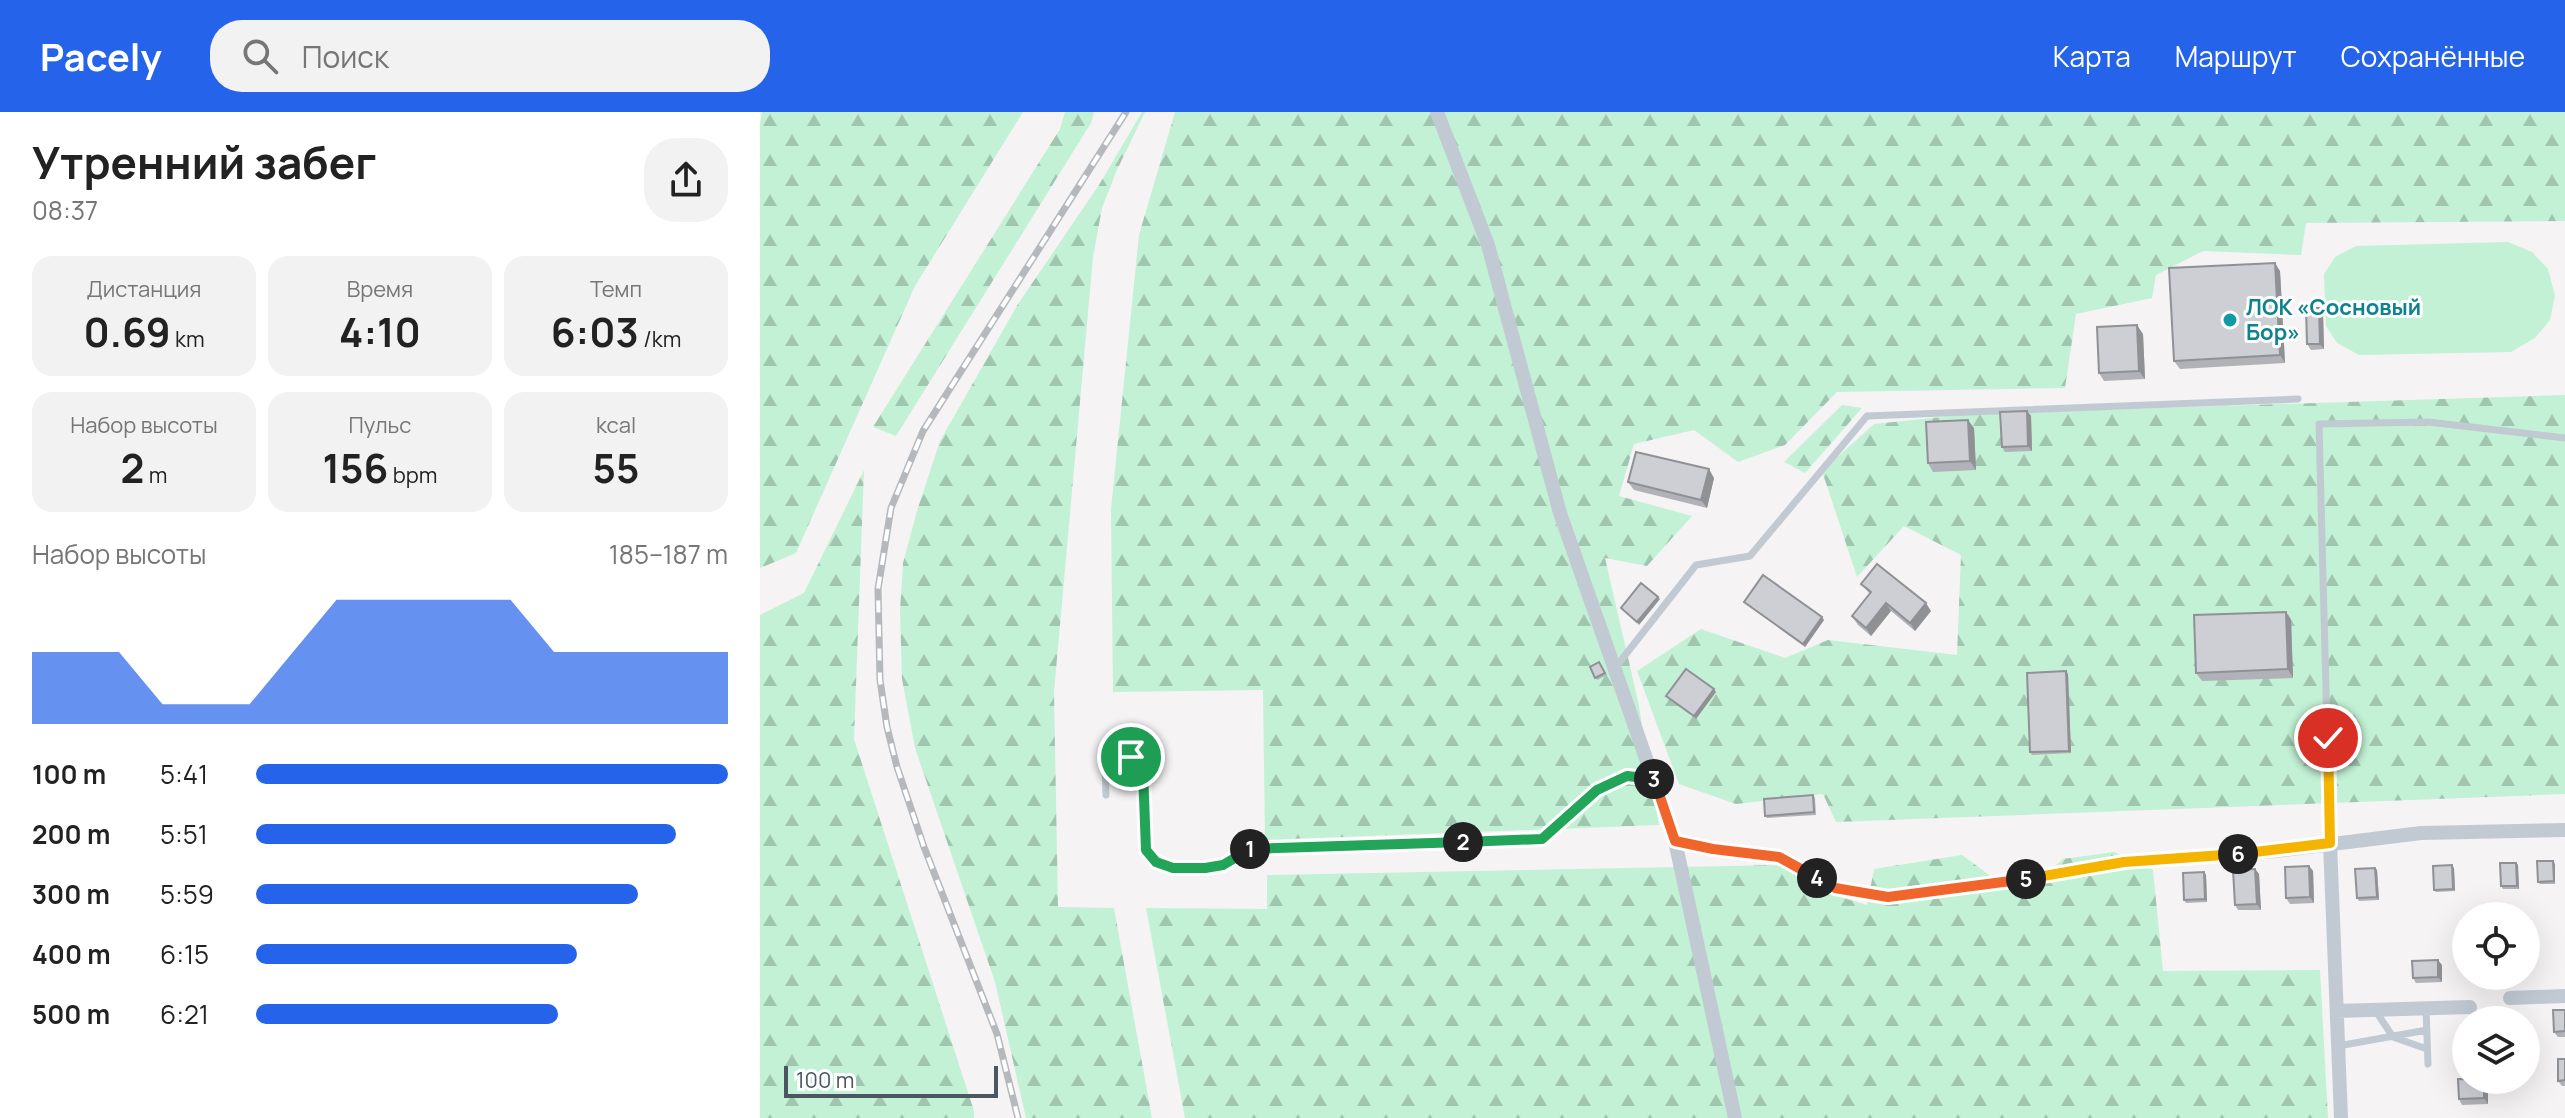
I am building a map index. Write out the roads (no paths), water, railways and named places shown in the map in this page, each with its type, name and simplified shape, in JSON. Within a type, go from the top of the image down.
[{"type":"street","points":[[1437,112],[1488,245],[1560,513],[1675,841],[1735,1118]]},
{"type":"street","points":[[2124,862],[2276,851],[2421,833],[2565,830]]},
{"type":"street","points":[[2330,843],[2341,1118]]},
{"type":"street","points":[[2510,998],[2565,996]]},
{"type":"street","points":[[2337,1011],[2452,1008]]},
{"type":"lane","points":[[1615,668],[1696,565],[1750,556],[1867,416],[2298,399]]},
{"type":"lane","points":[[2330,843],[2319,424],[2428,422],[2565,438]]},
{"type":"lane","points":[[1106,795],[1105,765],[1114,758],[1131,757],[1143,771],[1146,850],[1156,862],[1173,868],[1205,868],[1223,865],[1246,849],[1266,847],[1542,839],[1597,790],[1627,776],[1654,779]]},
{"type":"lane","points":[[1675,841],[1779,857],[1835,888],[1888,897],[2007,882],[2124,862]]},
{"type":"lane","points":[[2426,1009],[2428,1064]]},
{"type":"lane","points":[[2375,1010],[2393,1037],[2427,1049]]},
{"type":"lane","points":[[2338,1046],[2427,1030]]},
{"type":"railway","points":[[1018,1118],[997,1034],[924,847],[897,767],[880,680],[878,589],[891,508],[923,431],[1126,112]]},
{"type":"place","name":"ЛОК «Сосновый Бор»","points":[[2230,320]]}]
